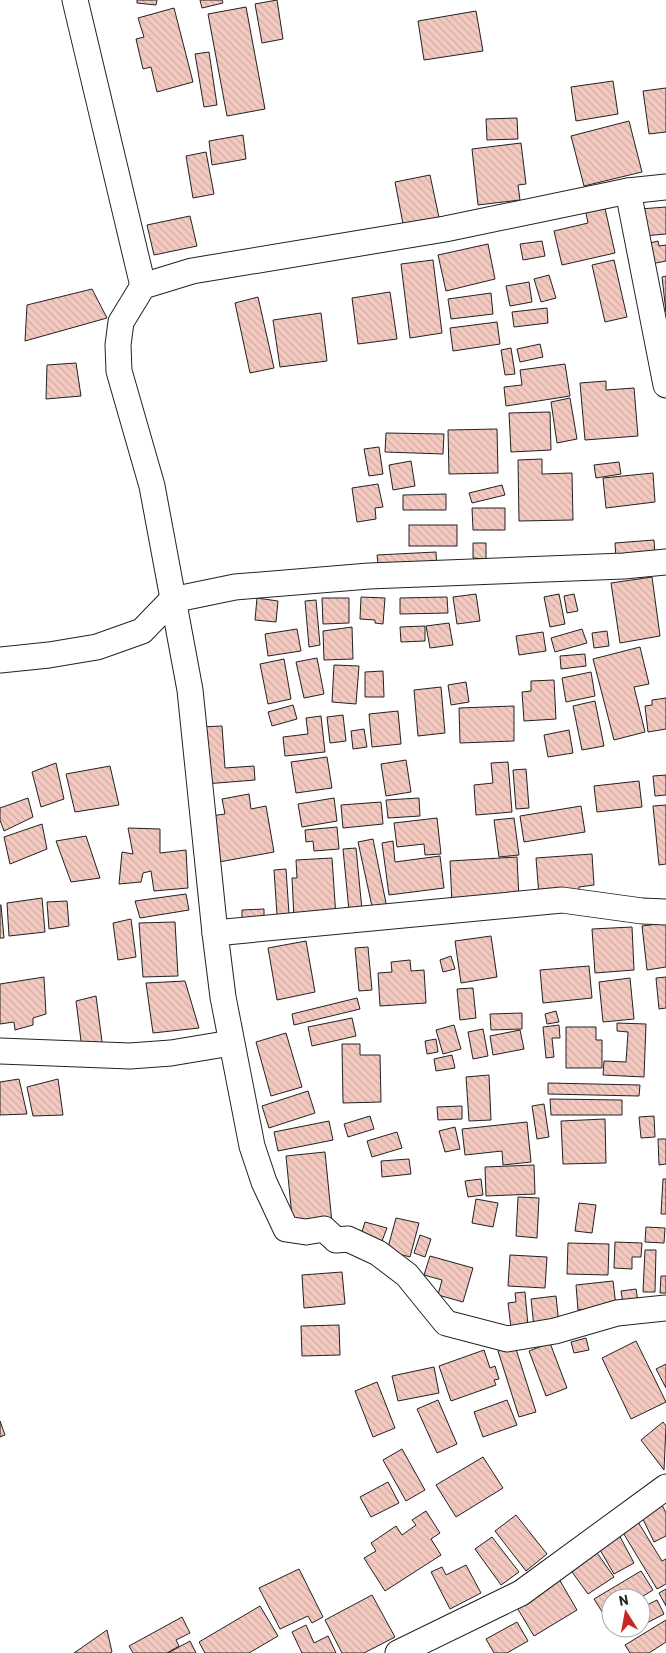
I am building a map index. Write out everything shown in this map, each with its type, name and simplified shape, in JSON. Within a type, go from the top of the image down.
[{"type":"street","points":[[75,0],[143,286]]},
{"type":"street","points":[[666,187],[628,191],[445,229],[192,272],[143,286],[121,322],[118,345],[119,371],[152,486],[190,690],[215,933],[231,1043],[252,1146],[264,1182],[286,1229],[306,1232],[324,1229],[336,1240],[348,1239],[378,1253],[407,1275],[446,1323],[507,1339],[555,1331],[617,1313],[666,1308]]},
{"type":"street","points":[[628,191],[666,385]]},
{"type":"street","points":[[0,660],[97,647],[142,632],[172,600],[235,587],[369,576],[624,566],[666,562]]},
{"type":"street","points":[[215,933],[562,900],[642,911],[666,912]]},
{"type":"street","points":[[0,1052],[130,1056],[171,1053],[231,1043]]},
{"type":"street","points":[[398,1653],[521,1593],[666,1487]]},
{"type":"building","points":[[137,0],[157,0],[156,5],[137,3]]},
{"type":"building","points":[[200,0],[222,0],[223,3],[202,8]]},
{"type":"building","points":[[277,0],[283,39],[262,43],[255,4]]},
{"type":"building","points":[[246,7],[265,109],[227,116],[208,14]]},
{"type":"building","points":[[174,8],[193,82],[157,92],[151,67],[143,69],[136,39],[144,37],[138,18]]},
{"type":"building","points":[[476,11],[483,51],[424,60],[418,21]]},
{"type":"building","points":[[209,52],[217,105],[204,107],[195,54]]},
{"type":"building","points":[[613,81],[618,114],[576,121],[571,87]]},
{"type":"building","points":[[666,88],[666,132],[649,134],[643,91]]},
{"type":"building","points":[[517,118],[518,139],[487,140],[486,119]]},
{"type":"building","points":[[629,121],[642,172],[584,186],[571,136]]},
{"type":"building","points":[[243,135],[246,159],[212,165],[209,141]]},
{"type":"building","points":[[521,143],[526,184],[518,185],[520,200],[478,205],[472,149]]},
{"type":"building","points":[[206,152],[214,194],[193,198],[186,156]]},
{"type":"building","points":[[430,175],[440,222],[404,229],[395,182]]},
{"type":"building","points":[[604,204],[615,253],[562,265],[554,231],[588,223],[585,208]]},
{"type":"building","points":[[666,207],[666,234],[643,236],[640,209]]},
{"type":"building","points":[[190,216],[197,246],[154,255],[147,225]]},
{"type":"building","points":[[542,241],[545,256],[523,260],[520,244]]},
{"type":"building","points":[[658,241],[659,246],[666,245],[666,261],[646,265],[642,245]]},
{"type":"building","points":[[488,244],[495,279],[446,291],[438,255]]},
{"type":"building","points":[[433,260],[442,333],[410,338],[401,264]]},
{"type":"building","points":[[614,260],[627,317],[605,322],[592,265]]},
{"type":"building","points":[[549,275],[556,298],[541,302],[534,279]]},
{"type":"building","points":[[666,276],[666,312],[662,277]]},
{"type":"building","points":[[529,282],[532,302],[510,306],[506,286]]},
{"type":"building","points":[[92,289],[107,318],[25,341],[27,305]]},
{"type":"building","points":[[390,292],[397,339],[358,344],[352,298]]},
{"type":"building","points":[[491,293],[493,314],[451,319],[448,299]]},
{"type":"building","points":[[258,297],[274,368],[250,373],[235,303]]},
{"type":"building","points":[[547,308],[548,323],[514,327],[512,312]]},
{"type":"building","points":[[321,313],[327,361],[280,367],[273,320]]},
{"type":"building","points":[[497,322],[500,344],[453,351],[450,328]]},
{"type":"building","points":[[540,344],[543,357],[520,362],[517,349]]},
{"type":"building","points":[[511,348],[515,374],[505,375],[501,350]]},
{"type":"building","points":[[76,363],[81,396],[46,399],[47,365]]},
{"type":"building","points":[[565,364],[570,396],[506,406],[504,387],[522,385],[520,370]]},
{"type":"building","points":[[606,381],[606,390],[634,388],[638,436],[585,440],[580,383]]},
{"type":"building","points":[[570,398],[577,439],[557,443],[551,402]]},
{"type":"building","points":[[550,412],[551,450],[511,452],[509,413]]},
{"type":"building","points":[[497,429],[498,473],[449,474],[448,430]]},
{"type":"building","points":[[386,433],[444,434],[443,454],[385,452]]},
{"type":"building","points":[[379,447],[383,474],[369,476],[364,449]]},
{"type":"building","points":[[542,459],[542,474],[572,473],[573,520],[519,521],[518,460]]},
{"type":"building","points":[[411,461],[415,486],[393,490],[389,465]]},
{"type":"building","points":[[619,462],[621,474],[596,478],[594,465]]},
{"type":"building","points":[[653,473],[655,502],[606,508],[603,478]]},
{"type":"building","points":[[378,484],[383,507],[375,508],[376,519],[357,522],[352,488]]},
{"type":"building","points":[[502,485],[505,495],[472,503],[469,493]]},
{"type":"building","points":[[446,494],[446,510],[403,510],[403,495]]},
{"type":"building","points":[[472,508],[505,508],[505,530],[473,530]]},
{"type":"building","points":[[409,525],[457,525],[457,546],[409,546]]},
{"type":"building","points":[[654,540],[655,555],[616,558],[615,543]]},
{"type":"building","points":[[473,543],[486,543],[486,559],[473,558]]},
{"type":"building","points":[[436,552],[437,569],[379,573],[377,555]]},
{"type":"building","points":[[652,577],[660,636],[620,643],[611,583]]},
{"type":"building","points":[[476,594],[480,621],[457,624],[453,597]]},
{"type":"building","points":[[559,594],[565,624],[550,627],[544,597]]},
{"type":"building","points":[[574,594],[578,611],[567,613],[564,596]]},
{"type":"building","points":[[361,597],[385,598],[383,624],[375,623],[375,620],[360,619]]},
{"type":"building","points":[[447,597],[448,613],[400,614],[400,598]]},
{"type":"building","points":[[257,598],[278,601],[276,622],[255,620]]},
{"type":"building","points":[[322,598],[349,598],[349,623],[323,624]]},
{"type":"building","points":[[316,600],[320,645],[309,647],[305,601]]},
{"type":"building","points":[[449,623],[453,645],[430,648],[426,626]]},
{"type":"building","points":[[425,626],[425,641],[401,642],[400,627]]},
{"type":"building","points":[[352,627],[353,659],[324,660],[323,631]]},
{"type":"building","points":[[297,629],[301,651],[268,656],[265,634]]},
{"type":"building","points":[[582,629],[587,643],[555,652],[551,638]]},
{"type":"building","points":[[607,631],[609,646],[594,648],[592,633]]},
{"type":"building","points":[[543,632],[546,651],[519,655],[516,636]]},
{"type":"building","points":[[640,647],[649,684],[634,687],[645,732],[614,740],[593,659]]},
{"type":"building","points":[[585,654],[586,666],[561,669],[560,656]]},
{"type":"building","points":[[317,658],[324,694],[304,698],[296,662]]},
{"type":"building","points":[[284,659],[291,699],[268,704],[260,664]]},
{"type":"building","points":[[334,665],[359,666],[356,704],[332,702]]},
{"type":"building","points":[[383,671],[384,697],[365,697],[365,672]]},
{"type":"building","points":[[591,672],[595,696],[566,702],[562,678]]},
{"type":"building","points":[[554,680],[556,719],[524,721],[522,692],[531,691],[531,681]]},
{"type":"building","points":[[466,682],[469,702],[451,705],[448,685]]},
{"type":"building","points":[[441,687],[445,733],[418,736],[414,690]]},
{"type":"building","points":[[666,698],[666,729],[648,732],[645,706],[652,705],[652,700]]},
{"type":"building","points":[[595,701],[604,746],[582,750],[573,706]]},
{"type":"building","points":[[293,705],[297,719],[272,726],[268,712]]},
{"type":"building","points":[[514,706],[514,741],[460,743],[459,708]]},
{"type":"building","points":[[398,711],[401,744],[372,747],[369,714]]},
{"type":"building","points":[[343,715],[346,741],[330,743],[327,717]]},
{"type":"building","points":[[321,716],[325,752],[285,756],[283,737],[308,734],[306,718]]},
{"type":"building","points":[[222,726],[225,768],[254,766],[255,780],[205,784],[200,727]]},
{"type":"building","points":[[364,729],[367,747],[353,749],[351,731]]},
{"type":"building","points":[[569,730],[573,753],[548,757],[544,735]]},
{"type":"building","points":[[327,757],[332,788],[296,793],[291,762]]},
{"type":"building","points":[[406,760],[411,792],[386,796],[381,764]]},
{"type":"building","points":[[508,762],[512,812],[476,815],[474,785],[493,783],[491,763]]},
{"type":"building","points":[[56,763],[64,799],[41,807],[32,772]]},
{"type":"building","points":[[110,766],[119,805],[75,812],[66,774]]},
{"type":"building","points":[[526,769],[529,808],[516,809],[513,770]]},
{"type":"building","points":[[666,775],[666,795],[655,796],[653,776]]},
{"type":"building","points":[[639,781],[642,807],[597,812],[594,786]]},
{"type":"building","points":[[249,794],[251,809],[266,806],[274,852],[219,862],[211,816],[225,814],[222,799]]},
{"type":"building","points":[[28,798],[33,817],[4,831],[0,820],[0,808]]},
{"type":"building","points":[[334,798],[337,821],[302,827],[298,804]]},
{"type":"building","points":[[419,798],[420,816],[388,818],[386,800]]},
{"type":"building","points":[[381,802],[383,824],[343,828],[341,805]]},
{"type":"building","points":[[666,805],[666,864],[659,865],[653,806]]},
{"type":"building","points":[[581,806],[585,832],[524,842],[520,816]]},
{"type":"building","points":[[437,818],[441,854],[425,855],[424,844],[397,847],[394,823]]},
{"type":"building","points":[[514,818],[519,855],[499,857],[494,820]]},
{"type":"building","points":[[42,824],[47,849],[10,864],[4,837]]},
{"type":"building","points":[[337,827],[339,849],[314,851],[313,841],[306,842],[305,830]]},
{"type":"building","points":[[128,828],[160,829],[160,853],[186,850],[188,888],[154,891],[151,871],[143,873],[141,882],[119,884],[122,852],[133,854]]},
{"type":"building","points":[[86,836],[100,878],[71,882],[56,841]]},
{"type":"building","points":[[373,839],[387,908],[373,911],[358,842]]},
{"type":"building","points":[[393,841],[395,862],[440,856],[444,888],[389,895],[382,843]]},
{"type":"building","points":[[356,848],[362,910],[349,911],[343,849]]},
{"type":"building","points":[[592,854],[594,885],[579,887],[579,893],[539,896],[536,858]]},
{"type":"building","points":[[517,857],[519,900],[452,904],[450,861]]},
{"type":"building","points":[[332,858],[336,917],[294,919],[292,878],[297,878],[296,860]]},
{"type":"building","points":[[286,869],[289,914],[277,915],[274,870]]},
{"type":"building","points":[[186,894],[189,910],[140,918],[135,901]]},
{"type":"building","points":[[42,898],[45,932],[9,936],[7,903]]},
{"type":"building","points":[[67,901],[69,926],[49,929],[47,902]]},
{"type":"building","points":[[1,905],[4,938],[0,938]]},
{"type":"building","points":[[264,909],[264,921],[242,922],[242,910]]},
{"type":"building","points":[[131,919],[136,957],[118,960],[113,923]]},
{"type":"building","points":[[175,922],[178,976],[143,977],[139,923]]},
{"type":"building","points":[[666,923],[666,967],[647,970],[642,926]]},
{"type":"building","points":[[632,927],[634,970],[595,973],[592,929]]},
{"type":"building","points":[[491,936],[497,977],[461,983],[455,941]]},
{"type":"building","points":[[306,941],[315,992],[277,1000],[268,948]]},
{"type":"building","points":[[368,947],[372,990],[359,991],[355,948]]},
{"type":"building","points":[[451,956],[455,969],[443,972],[440,960]]},
{"type":"building","points":[[410,960],[411,971],[424,970],[426,1003],[380,1006],[378,973],[392,972],[391,962]]},
{"type":"building","points":[[589,966],[592,998],[543,1003],[540,970]]},
{"type":"building","points":[[44,977],[46,1014],[33,1018],[33,1025],[15,1030],[14,1022],[0,1024],[0,984]]},
{"type":"building","points":[[666,977],[666,1008],[659,1009],[656,978]]},
{"type":"building","points":[[630,978],[634,1019],[603,1022],[599,982]]},
{"type":"building","points":[[185,981],[199,1028],[153,1033],[146,983]]},
{"type":"building","points":[[473,988],[476,1018],[460,1020],[457,989]]},
{"type":"building","points":[[96,996],[103,1049],[82,1049],[76,1001]]},
{"type":"building","points":[[357,998],[360,1009],[294,1025],[292,1014]]},
{"type":"building","points":[[556,1011],[559,1022],[547,1024],[545,1014]]},
{"type":"building","points":[[522,1013],[522,1029],[491,1030],[490,1014]]},
{"type":"building","points":[[352,1018],[356,1036],[312,1046],[308,1027]]},
{"type":"building","points":[[617,1023],[646,1024],[644,1077],[603,1075],[604,1061],[626,1062],[628,1032],[617,1031]]},
{"type":"building","points":[[454,1025],[461,1049],[443,1054],[436,1030]]},
{"type":"building","points":[[559,1025],[560,1038],[552,1038],[554,1057],[546,1058],[543,1027]]},
{"type":"building","points":[[566,1027],[596,1027],[596,1040],[602,1040],[602,1068],[566,1068]]},
{"type":"building","points":[[483,1029],[488,1056],[473,1059],[468,1032]]},
{"type":"building","points":[[520,1030],[524,1049],[493,1055],[490,1036]]},
{"type":"building","points":[[286,1033],[302,1087],[271,1096],[256,1042]]},
{"type":"building","points":[[436,1039],[438,1052],[427,1054],[425,1041]]},
{"type":"building","points":[[342,1044],[360,1044],[360,1055],[380,1055],[381,1102],[343,1103]]},
{"type":"building","points":[[452,1055],[455,1068],[436,1071],[434,1059]]},
{"type":"building","points":[[489,1075],[491,1120],[469,1121],[466,1077]]},
{"type":"building","points":[[19,1079],[27,1114],[0,1115],[0,1082]]},
{"type":"building","points":[[58,1079],[63,1115],[33,1116],[27,1087]]},
{"type":"building","points":[[548,1083],[640,1085],[639,1096],[548,1094]]},
{"type":"building","points":[[308,1091],[315,1113],[269,1128],[262,1106]]},
{"type":"building","points":[[550,1099],[622,1100],[622,1115],[551,1115]]},
{"type":"building","points":[[544,1104],[549,1137],[537,1139],[532,1106]]},
{"type":"building","points":[[462,1106],[462,1119],[438,1120],[437,1107]]},
{"type":"building","points":[[370,1116],[374,1129],[348,1137],[344,1124]]},
{"type":"building","points":[[654,1116],[655,1137],[641,1138],[639,1117]]},
{"type":"building","points":[[605,1119],[606,1163],[563,1164],[561,1121]]},
{"type":"building","points":[[329,1121],[333,1140],[278,1151],[274,1132]]},
{"type":"building","points":[[527,1122],[531,1162],[503,1165],[502,1151],[465,1155],[462,1129]]},
{"type":"building","points":[[455,1127],[460,1149],[445,1152],[439,1131]]},
{"type":"building","points":[[397,1132],[402,1148],[372,1157],[367,1141]]},
{"type":"building","points":[[658,1139],[666,1139],[666,1164],[659,1165]]},
{"type":"building","points":[[325,1152],[332,1223],[293,1227],[286,1156]]},
{"type":"building","points":[[409,1159],[411,1174],[382,1177],[381,1161]]},
{"type":"building","points":[[534,1165],[535,1194],[486,1196],[485,1167]]},
{"type":"building","points":[[481,1179],[483,1195],[468,1197],[465,1181]]},
{"type":"building","points":[[663,1179],[666,1179],[666,1214],[661,1214]]},
{"type":"building","points":[[518,1197],[539,1198],[537,1238],[516,1236]]},
{"type":"building","points":[[476,1199],[498,1203],[493,1227],[472,1223]]},
{"type":"building","points":[[579,1203],[596,1205],[592,1233],[575,1231]]},
{"type":"building","points":[[396,1218],[419,1223],[410,1257],[387,1251]]},
{"type":"building","points":[[365,1222],[387,1228],[382,1241],[361,1235]]},
{"type":"building","points":[[646,1227],[665,1228],[664,1243],[645,1242]]},
{"type":"building","points":[[420,1235],[431,1239],[425,1257],[414,1253]]},
{"type":"building","points":[[615,1242],[642,1243],[641,1257],[632,1257],[632,1269],[614,1268]]},
{"type":"building","points":[[568,1243],[609,1244],[608,1275],[567,1274]]},
{"type":"building","points":[[645,1250],[656,1250],[655,1292],[643,1292]]},
{"type":"building","points":[[510,1255],[547,1257],[545,1288],[508,1286]]},
{"type":"building","points":[[430,1256],[473,1268],[463,1302],[438,1295],[442,1280],[424,1275]]},
{"type":"building","points":[[342,1272],[345,1304],[304,1308],[302,1275]]},
{"type":"building","points":[[661,1276],[666,1276],[666,1293],[660,1293]]},
{"type":"building","points":[[613,1281],[616,1306],[578,1310],[576,1285]]},
{"type":"building","points":[[636,1289],[639,1308],[624,1310],[621,1291]]},
{"type":"building","points":[[525,1292],[528,1326],[511,1328],[508,1303],[516,1302],[515,1293]]},
{"type":"building","points":[[556,1296],[559,1324],[534,1327],[531,1299]]},
{"type":"building","points":[[339,1325],[340,1355],[302,1356],[301,1326]]},
{"type":"building","points":[[586,1338],[589,1350],[574,1353],[571,1342]]},
{"type":"building","points":[[636,1341],[666,1402],[631,1419],[602,1358]]},
{"type":"building","points":[[550,1343],[567,1388],[546,1396],[529,1351]]},
{"type":"building","points":[[515,1346],[536,1412],[519,1417],[498,1351]]},
{"type":"building","points":[[484,1350],[490,1368],[495,1366],[499,1379],[494,1380],[496,1385],[451,1401],[439,1366]]},
{"type":"building","points":[[666,1364],[666,1388],[656,1369]]},
{"type":"building","points":[[434,1367],[439,1393],[398,1401],[392,1376]]},
{"type":"building","points":[[377,1382],[395,1428],[373,1437],[355,1391]]},
{"type":"building","points":[[438,1400],[457,1444],[437,1453],[417,1409]]},
{"type":"building","points":[[507,1400],[517,1425],[483,1437],[474,1412]]},
{"type":"building","points":[[0,1421],[5,1435],[0,1437]]},
{"type":"building","points":[[663,1422],[666,1426],[664,1470],[641,1440]]},
{"type":"building","points":[[402,1449],[425,1490],[406,1501],[383,1460]]},
{"type":"building","points":[[483,1457],[503,1488],[456,1517],[436,1485]]},
{"type":"building","points":[[388,1482],[399,1503],[371,1517],[360,1497]]},
{"type":"building","points":[[661,1503],[666,1513],[666,1536],[654,1542],[640,1513]]},
{"type":"building","points":[[426,1511],[440,1533],[431,1539],[441,1555],[385,1591],[364,1558],[376,1551],[371,1543],[396,1526],[402,1535],[416,1525],[412,1520]]},
{"type":"building","points":[[516,1515],[547,1554],[526,1571],[495,1531]]},
{"type":"building","points":[[638,1522],[662,1561],[666,1559],[666,1584],[657,1589],[622,1531]]},
{"type":"building","points":[[617,1531],[634,1563],[614,1574],[596,1543]]},
{"type":"building","points":[[492,1537],[519,1572],[501,1585],[475,1549]]},
{"type":"building","points":[[593,1547],[614,1577],[588,1594],[567,1565]]},
{"type":"building","points":[[466,1565],[481,1593],[450,1609],[431,1572],[442,1567],[446,1575]]},
{"type":"building","points":[[299,1569],[323,1617],[312,1623],[308,1616],[280,1629],[259,1588]]},
{"type":"building","points":[[641,1571],[653,1590],[651,1591],[651,1588],[612,1588]]},
{"type":"building","points":[[559,1579],[577,1610],[534,1636],[516,1606]]},
{"type":"building","points":[[666,1589],[666,1606],[659,1593]]},
{"type":"building","points":[[372,1595],[395,1637],[364,1653],[342,1653],[325,1620]]},
{"type":"building","points":[[601,1595],[601,1610],[594,1599]]},
{"type":"building","points":[[657,1600],[664,1614],[651,1621],[651,1603]]},
{"type":"building","points":[[260,1606],[278,1636],[249,1653],[205,1653],[199,1642]]},
{"type":"building","points":[[182,1617],[190,1633],[176,1640],[179,1646],[167,1653],[133,1653],[129,1646]]},
{"type":"building","points":[[666,1620],[666,1642],[649,1653],[630,1653],[625,1645],[636,1638],[651,1638],[651,1629]]},
{"type":"building","points":[[517,1622],[528,1641],[507,1653],[494,1653],[486,1639]]},
{"type":"building","points":[[306,1625],[314,1643],[328,1636],[336,1653],[302,1653],[292,1632]]},
{"type":"building","points":[[107,1630],[112,1652],[74,1653]]},
{"type":"building","points":[[190,1641],[196,1653],[168,1653]]}]
